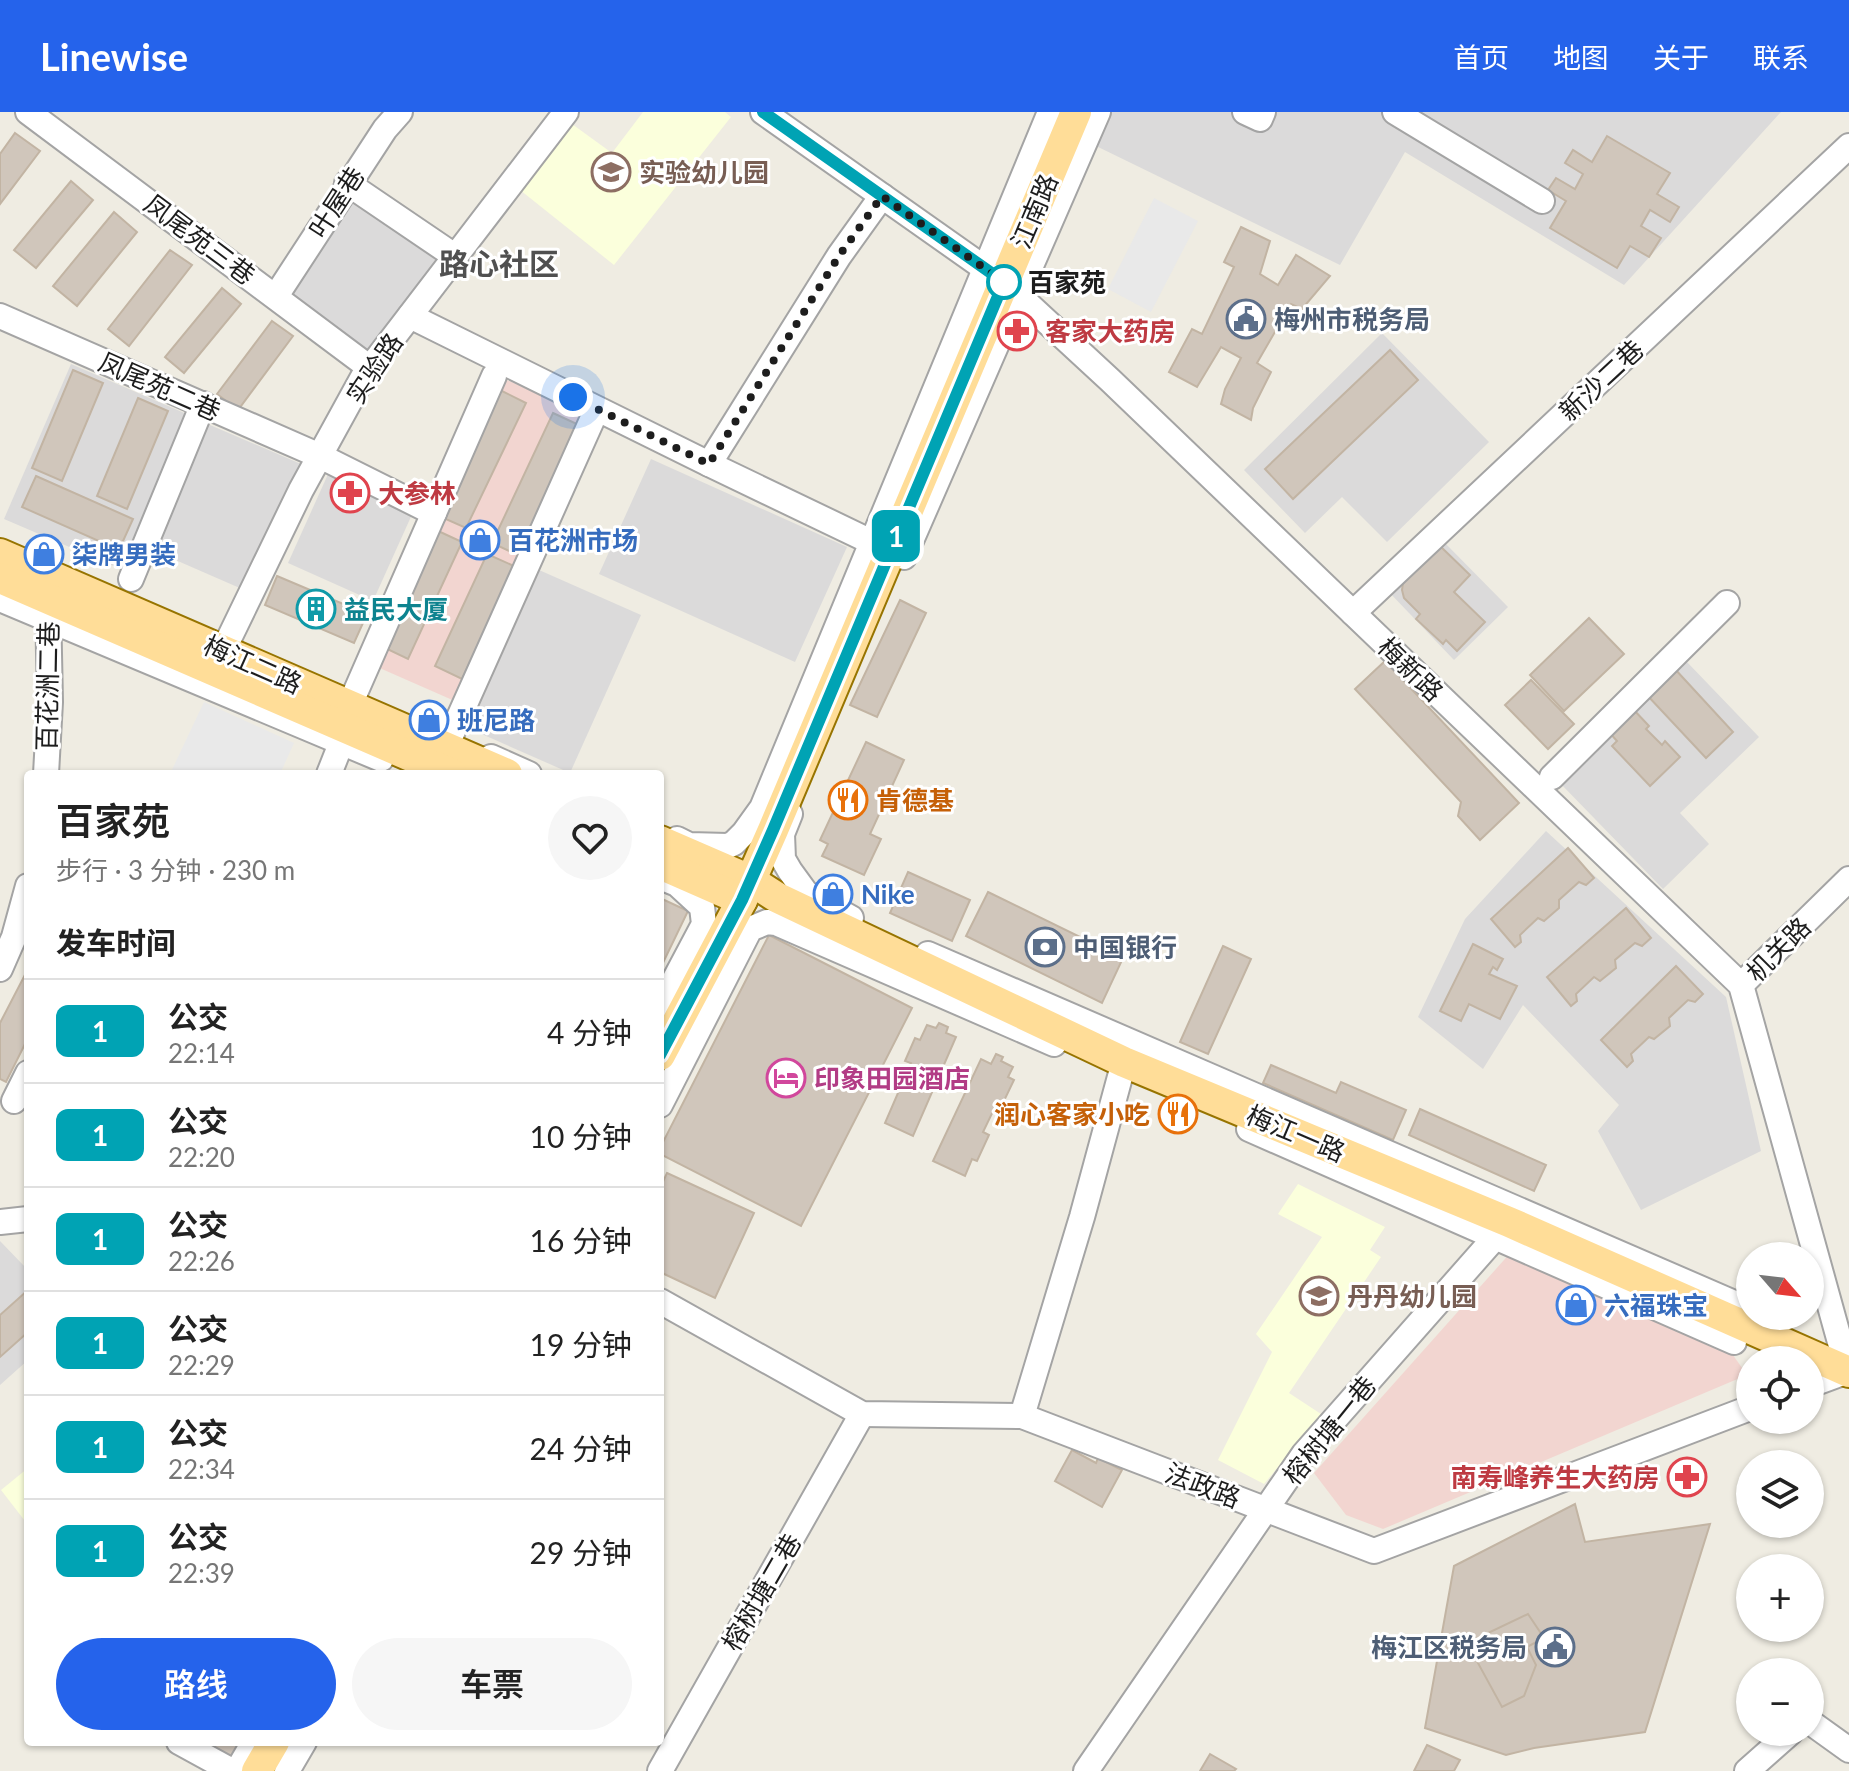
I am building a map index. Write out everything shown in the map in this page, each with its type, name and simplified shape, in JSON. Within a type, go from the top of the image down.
[{"type":"main road","name":"江南路","points":[[664,1047],[746,890],[773,830],[1076,112]]},
{"type":"main road","name":"梅江二路","points":[[0,554],[498,770]]},
{"type":"main road","name":"梅江二路","points":[[0,578],[48,609],[347,724],[444,770]]},
{"type":"main road","points":[[664,843],[746,890]]},
{"type":"main road","points":[[664,865],[746,890]]},
{"type":"main road","name":"梅江一路","points":[[746,890],[778,898],[1123,1068],[1502,1230],[1848,1371]]},
{"type":"main road","points":[[257,1771],[272,1746]]},
{"type":"street","name":"凤尾苑三巷","points":[[28,112],[370,368]]},
{"type":"street","name":"叶屋巷","points":[[276,296],[347,183],[400,112]]},
{"type":"street","name":"实验路","points":[[223,651],[363,377],[566,112]]},
{"type":"street","name":"梅新路","points":[[763,112],[1004,282],[1741,985]]},
{"type":"street","points":[[664,834],[689,845],[728,846],[744,833],[762,808],[1050,112]]},
{"type":"street","points":[[1098,112],[782,834],[783,859],[806,893],[868,927],[1736,1304]]},
{"type":"street","points":[[1245,112],[1260,119],[1263,112]]},
{"type":"street","points":[[1395,112],[1542,201]]},
{"type":"street","name":"新沙二巷","points":[[1353,613],[1849,146]]},
{"type":"street","points":[[347,183],[456,257]]},
{"type":"street","points":[[709,464],[839,256],[882,196]]},
{"type":"street","name":"凤尾苑二巷","points":[[0,316],[320,456],[434,513]]},
{"type":"street","points":[[410,316],[890,551]]},
{"type":"street","points":[[330,770],[434,513],[494,376]]},
{"type":"street","points":[[131,579],[203,404]]},
{"type":"street","points":[[448,742],[592,420]]},
{"type":"street","points":[[0,539],[520,770]]},
{"type":"street","points":[[0,599],[48,609]]},
{"type":"street","points":[[1552,777],[1727,603]]},
{"type":"street","name":"百花洲二巷","points":[[46,770],[50,702],[48,609]]},
{"type":"street","points":[[347,724],[410,770]]},
{"type":"street","points":[[664,879],[677,884],[702,907],[704,924],[664,999]]},
{"type":"street","name":"机关路","points":[[1741,985],[1849,879]]},
{"type":"street","points":[[0,969],[14,937],[24,901]]},
{"type":"street","points":[[664,1097],[750,929],[767,922],[776,923],[1123,1068],[1022,1416]]},
{"type":"street","points":[[1741,985],[1848,1371],[1824,1380]]},
{"type":"street","points":[[14,1101],[24,1081]]},
{"type":"street","points":[[0,1222],[24,1219]]},
{"type":"street","points":[[1502,1230],[1734,1342]]},
{"type":"street","name":"榕树塘一巷","points":[[1086,1771],[1304,1454],[1502,1230]]},
{"type":"street","name":"法政路","points":[[664,1303],[862,1414],[1022,1416],[1374,1551],[1736,1413]]},
{"type":"street","name":"榕树塘二巷","points":[[660,1771],[862,1414]]},
{"type":"street","points":[[1824,1732],[1849,1750]]},
{"type":"street","points":[[187,1746],[235,1771],[251,1746]]},
{"type":"street","points":[[287,1771],[302,1746]]},
{"type":"street","points":[[1747,1771],[1775,1746]]},
{"type":"shaded area","name":"实验幼儿园","points":[[643,112],[725,112],[731,117],[614,265],[520,190],[572,124],[612,153]]},
{"type":"shaded area","points":[[1106,112],[1781,112],[1624,285],[1405,152],[1340,265],[1092,144]]},
{"type":"shaded area","points":[[346,196],[436,259],[369,355],[279,292]]},
{"type":"shaded area","points":[[1154,198],[1198,221],[1151,312],[1108,289]]},
{"type":"shaded area","points":[[1382,333],[1489,442],[1387,542],[1342,497],[1305,533],[1244,470]]},
{"type":"shaded area","points":[[71,364],[189,415],[123,570],[4,519]]},
{"type":"shaded area","name":"百花洲市场","points":[[502,378],[585,414],[457,702],[375,666]]},
{"type":"shaded area","points":[[203,422],[301,464],[242,589],[148,548]]},
{"type":"shaded area","points":[[651,459],[847,547],[795,662],[599,574]]},
{"type":"shaded area","points":[[329,472],[414,510],[373,601],[288,563]]},
{"type":"shaded area","points":[[1441,539],[1508,607],[1454,660],[1388,591]]},
{"type":"shaded area","points":[[530,566],[641,615],[571,770],[563,770],[459,724]]},
{"type":"shaded area","points":[[1686,661],[1759,737],[1680,813],[1709,844],[1663,889],[1560,783]]},
{"type":"shaded area","points":[[204,702],[294,743],[282,770],[172,770]]},
{"type":"shaded area","points":[[1546,831],[1726,997],[1761,1151],[1641,1210],[1598,1131],[1619,1105],[1523,1005],[1483,1069],[1418,1017],[1465,919]]},
{"type":"shaded area","name":"丹丹幼儿园","points":[[1298,1184],[1385,1227],[1370,1250],[1381,1257],[1289,1393],[1321,1414],[1264,1484],[1218,1460],[1272,1352],[1256,1334],[1322,1237],[1278,1214]]},
{"type":"shaded area","points":[[0,1241],[24,1266],[24,1364],[0,1385]]},
{"type":"shaded area","points":[[1512,1251],[1721,1338],[1736,1359],[1736,1380],[1383,1529],[1346,1515],[1314,1473]]},
{"type":"shaded area","points":[[24,1471],[24,1520],[1,1490]]},
{"type":"building","points":[[15,133],[40,151],[0,204],[0,154]]},
{"type":"building","points":[[1607,136],[1670,173],[1657,194],[1679,207],[1670,222],[1650,210],[1641,226],[1661,238],[1649,257],[1630,246],[1617,268],[1550,228],[1566,201],[1548,190],[1556,178],[1575,189],[1583,174],[1565,163],[1573,150],[1592,162]]},
{"type":"building","points":[[71,181],[93,200],[36,268],[14,250]]},
{"type":"building","points":[[114,212],[137,232],[77,306],[53,286]]},
{"type":"building","name":"梅州市税务局","points":[[1241,227],[1270,241],[1260,274],[1278,285],[1296,255],[1330,276],[1302,309],[1291,304],[1257,363],[1271,372],[1253,408],[1251,420],[1221,404],[1241,358],[1221,347],[1197,387],[1169,372],[1192,329],[1202,334],[1234,267],[1224,262]]},
{"type":"building","points":[[170,250],[192,265],[129,346],[108,329]]},
{"type":"building","points":[[222,288],[241,304],[184,373],[165,357]]},
{"type":"building","points":[[272,321],[293,336],[238,410],[217,394]]},
{"type":"building","points":[[1390,350],[1418,380],[1293,499],[1265,469]]},
{"type":"building","points":[[73,370],[103,383],[62,481],[32,468]]},
{"type":"building","points":[[500,390],[526,403],[466,528],[439,516]]},
{"type":"building","points":[[138,398],[168,411],[127,509],[97,496]]},
{"type":"building","points":[[553,413],[579,425],[518,555],[492,543]]},
{"type":"building","points":[[36,476],[133,519],[119,550],[22,507]]},
{"type":"building","points":[[436,530],[462,542],[408,659],[381,646]]},
{"type":"building","points":[[1438,544],[1470,575],[1454,592],[1485,622],[1457,651],[1446,640],[1443,644],[1416,619],[1420,614],[1404,598],[1402,590],[1403,583]]},
{"type":"building","points":[[487,554],[514,566],[462,679],[435,666]]},
{"type":"building","name":"益民大厦","points":[[277,576],[367,614],[354,643],[265,605]]},
{"type":"building","points":[[900,600],[926,613],[877,717],[850,705]]},
{"type":"building","points":[[1589,618],[1624,654],[1564,711],[1530,675]]},
{"type":"building","points":[[1385,661],[1519,803],[1480,840],[1458,816],[1461,802],[1355,689]]},
{"type":"building","points":[[1674,668],[1733,732],[1706,758],[1646,694]]},
{"type":"building","points":[[1531,680],[1574,724],[1548,749],[1505,705]]},
{"type":"building","points":[[1633,709],[1649,726],[1646,729],[1662,745],[1665,741],[1680,757],[1650,786],[1612,746],[1617,741],[1609,732]]},
{"type":"building","points":[[866,742],[904,760],[870,834],[881,839],[864,875],[822,856],[828,844],[820,840]]},
{"type":"building","points":[[1568,848],[1594,878],[1586,885],[1579,882],[1559,900],[1559,908],[1544,921],[1538,918],[1520,935],[1521,942],[1515,947],[1491,919]]},
{"type":"building","points":[[908,872],[970,900],[952,941],[890,913]]},
{"type":"building","name":"中国银行","points":[[988,892],[1123,958],[1102,1003],[966,936]]},
{"type":"building","points":[[664,900],[688,911],[664,961]]},
{"type":"building","points":[[1626,908],[1651,938],[1642,946],[1635,943],[1615,960],[1616,968],[1600,981],[1594,977],[1576,994],[1577,1001],[1571,1006],[1547,977]]},
{"type":"building","name":"印象田园酒店","points":[[769,935],[912,1008],[801,1226],[664,1156],[664,1140]]},
{"type":"building","points":[[1473,944],[1503,959],[1497,970],[1493,967],[1489,974],[1517,986],[1500,1019],[1469,1004],[1461,1021],[1440,1011]]},
{"type":"building","points":[[1223,946],[1251,959],[1208,1054],[1180,1042]]},
{"type":"building","points":[[1676,966],[1703,994],[1695,1002],[1688,1000],[1669,1018],[1670,1026],[1654,1039],[1649,1037],[1631,1054],[1633,1061],[1627,1067],[1601,1040]]},
{"type":"building","points":[[24,977],[24,1046],[6,1082],[0,1079],[0,1023]]},
{"type":"building","points":[[939,1023],[948,1027],[946,1033],[956,1037],[913,1136],[885,1123],[911,1063],[905,1061],[915,1038],[920,1040],[927,1025],[936,1028]]},
{"type":"building","points":[[996,1054],[1003,1057],[1001,1061],[1013,1067],[1008,1077],[1014,1080],[1001,1107],[996,1105],[983,1132],[989,1135],[977,1161],[972,1159],[965,1176],[933,1161],[981,1059],[991,1064]]},
{"type":"building","points":[[1271,1065],[1336,1093],[1341,1082],[1406,1110],[1393,1140],[1263,1083]]},
{"type":"building","points":[[1420,1109],[1546,1165],[1534,1191],[1409,1135]]},
{"type":"building","points":[[667,1173],[754,1213],[715,1298],[664,1274],[664,1179]]},
{"type":"building","points":[[24,1294],[24,1336],[0,1357],[0,1315]]},
{"type":"building","points":[[1072,1450],[1096,1463],[1098,1458],[1122,1470],[1102,1507],[1055,1481]]},
{"type":"building","name":"梅江区税务局","points":[[1575,1504],[1585,1542],[1710,1524],[1645,1732],[1506,1755],[1425,1728],[1454,1566]]},
{"type":"building","points":[[1528,1614],[1544,1638],[1527,1647],[1536,1665],[1524,1696],[1502,1707],[1467,1643]]},
{"type":"building","points":[[1427,1745],[1460,1760],[1454,1771],[1414,1771]]},
{"type":"building","points":[[199,1746],[244,1746],[233,1765]]},
{"type":"building","points":[[1210,1754],[1236,1769],[1200,1771]]},
{"type":"bus line","name":"1","points":[[664,1047],[742,900],[1004,282],[763,112]]},
{"type":"place","name":"实验幼儿园","points":[[611,172]]},
{"type":"place","name":"百家苑","points":[[1004,282]]},
{"type":"place","name":"梅州市税务局","points":[[1246,319]]},
{"type":"place","name":"客家大药房","points":[[1017,331]]},
{"type":"place","name":"大参林","points":[[350,493]]},
{"type":"place","name":"百花洲市场","points":[[480,540]]},
{"type":"place","name":"柒牌男装","points":[[44,554]]},
{"type":"place","name":"益民大厦","points":[[316,609]]},
{"type":"place","name":"班尼路","points":[[429,720]]},
{"type":"place","name":"肯德基","points":[[848,800]]},
{"type":"place","name":"Nike","points":[[833,894]]},
{"type":"place","name":"中国银行","points":[[1045,947]]},
{"type":"place","name":"印象田园酒店","points":[[786,1078]]},
{"type":"place","name":"润心客家小吃","points":[[1178,1114]]},
{"type":"place","name":"丹丹幼儿园","points":[[1319,1296]]},
{"type":"place","name":"六福珠宝","points":[[1576,1305]]},
{"type":"place","name":"南寿峰养生大药房","points":[[1687,1477]]},
{"type":"place","name":"梅江区税务局","points":[[1555,1647]]},
{"type":"district","name":"路心社区","points":[[499,263]]},
{"type":"route","points":[[573,397],[709,464],[839,256],[882,196],[1004,282]]}]
